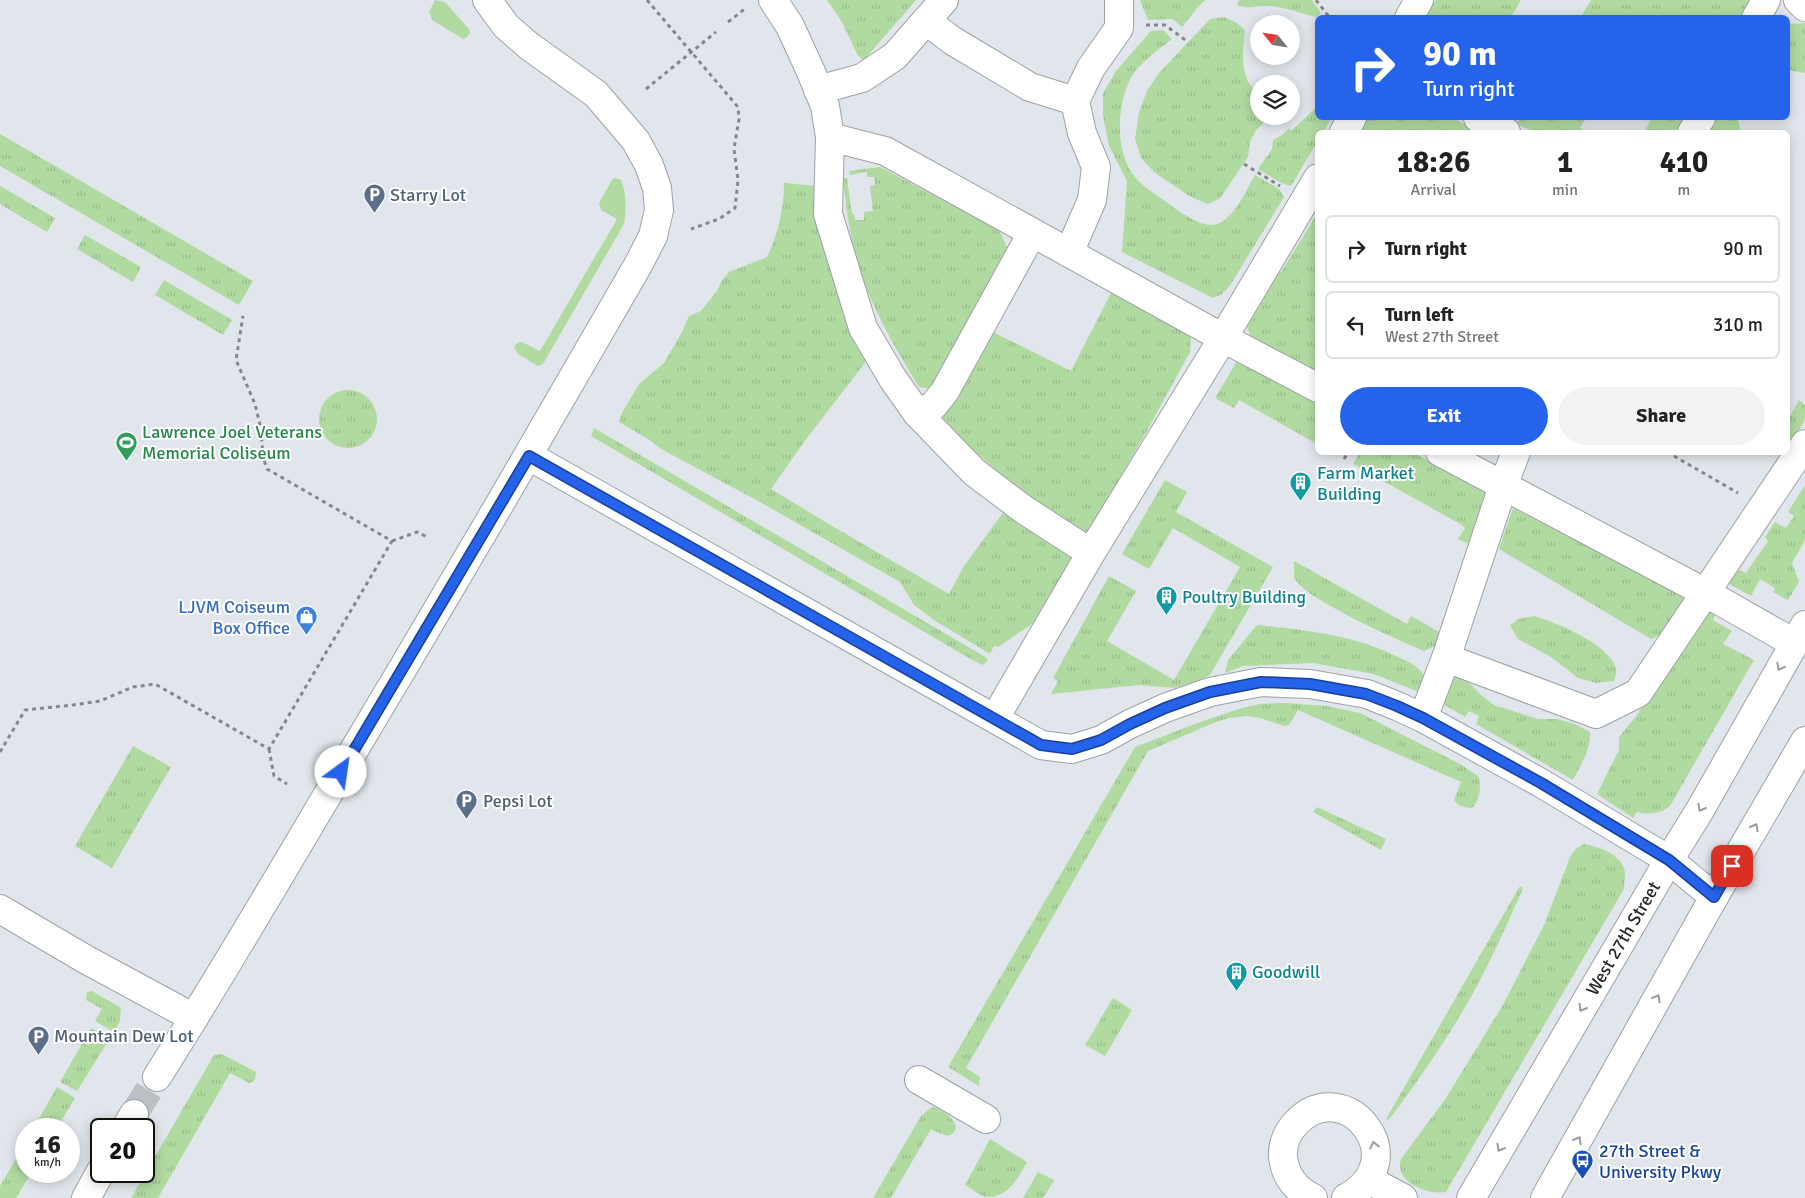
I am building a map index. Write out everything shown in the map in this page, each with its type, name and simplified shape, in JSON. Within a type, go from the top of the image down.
[{"type":"street","points":[[157,1077],[240,946],[529,456],[653,236],[659,210],[657,188],[649,165],[636,141],[615,114],[596,94],[529,46],[506,26],[487,0]]},
{"type":"street","points":[[818,90],[862,78],[895,56],[944,0]]},
{"type":"street","points":[[1069,253],[1092,200],[1096,167],[1082,133],[1075,101],[1092,68],[1119,28],[1119,0]]},
{"type":"street","points":[[1758,15],[1766,0]]},
{"type":"street","points":[[1798,0],[1805,7]]},
{"type":"street","points":[[761,3],[790,26],[825,106],[830,137],[828,214],[864,328],[893,379],[917,414],[974,472],[1023,509],[1091,553]]},
{"type":"street","points":[[926,21],[953,41],[1030,87],[1075,101]]},
{"type":"street","points":[[1482,120],[1502,130]]},
{"type":"street","points":[[830,137],[885,151],[1223,338],[1315,386]]},
{"type":"street","points":[[995,718],[1091,553],[1223,338],[1315,183]]},
{"type":"street","points":[[917,414],[933,406],[945,391],[1032,233]]},
{"type":"street","points":[[1446,658],[1596,714],[1638,693],[1805,444]]},
{"type":"street","points":[[1446,455],[1706,593],[1799,634]]},
{"type":"street","points":[[1423,718],[1446,658],[1515,455]]},
{"type":"street","points":[[529,456],[1041,745],[1072,749],[1101,740],[1165,708],[1210,692],[1261,682],[1326,686],[1366,694],[1423,718],[1541,783],[1669,860],[1714,897]]},
{"type":"street","name":"West 27th Street","points":[[1471,1198],[1705,801],[1799,634]]},
{"type":"street","points":[[1545,1198],[1714,897],[1805,741]]},
{"type":"street","points":[[0,909],[85,959],[194,1018]]},
{"type":"street","points":[[919,1080],[986,1119]]},
{"type":"street","points":[[1296,1193],[1285,1169],[1283,1155],[1285,1140],[1292,1127],[1303,1116],[1317,1109],[1333,1108],[1348,1112],[1362,1121],[1371,1134],[1376,1149],[1375,1165],[1369,1180],[1359,1191],[1346,1198]]},
{"type":"street","points":[[1369,1180],[1402,1198]]},
{"type":"street","points":[[86,1198],[94,1183]]},
{"type":"path","points":[[647,0],[738,107],[739,119],[734,150],[738,180],[735,208],[718,219],[691,229]]},
{"type":"path","points":[[1316,0],[1328,15]]},
{"type":"path","points":[[728,22],[761,3]]},
{"type":"path","points":[[1119,28],[1137,25],[1165,25],[1188,42]]},
{"type":"path","points":[[646,90],[716,32]]},
{"type":"path","points":[[1244,164],[1304,201]]},
{"type":"path","points":[[242,316],[236,360],[255,404],[261,429],[263,457],[267,469],[392,541]]},
{"type":"path","points":[[1344,459],[1346,455]]},
{"type":"path","points":[[1672,455],[1763,507]]},
{"type":"path","points":[[287,784],[274,776],[269,749],[392,541],[417,532],[429,538]]},
{"type":"path","points":[[0,752],[25,710],[100,701],[133,688],[154,684],[269,749]]},
{"type":"green space","points":[[435,0],[445,2],[469,29],[470,33],[466,38],[463,39],[432,20],[429,12]]},
{"type":"green space","points":[[827,0],[916,0],[864,60],[858,56],[842,22]]},
{"type":"green space","points":[[1140,0],[1205,0],[1182,27],[1172,19],[1148,20]]},
{"type":"green space","points":[[1239,0],[1312,0],[1321,13],[1315,16],[1275,7],[1246,7],[1237,5]]},
{"type":"green space","points":[[1436,0],[1521,0],[1512,15],[1426,15]]},
{"type":"green space","points":[[1591,0],[1751,0],[1743,15],[1582,15]]},
{"type":"green space","points":[[1224,17],[1237,23],[1245,30],[1243,65],[1250,84],[1250,125],[1261,125],[1256,130],[1250,142],[1248,157],[1219,199],[1208,204],[1191,197],[1155,173],[1141,158],[1135,139],[1139,112],[1147,91],[1159,73],[1210,19]]},
{"type":"green space","points":[[1805,23],[1805,73],[1790,70],[1790,24]]},
{"type":"green space","points":[[1163,30],[1172,39],[1137,69],[1130,80],[1121,108],[1120,138],[1123,153],[1135,177],[1141,184],[1181,212],[1207,225],[1219,223],[1232,213],[1255,175],[1279,189],[1284,197],[1231,284],[1222,294],[1213,298],[1122,252],[1127,181],[1109,146],[1103,116],[1103,93],[1116,71],[1151,31]]},
{"type":"green space","points":[[1315,109],[1315,120],[1330,120],[1324,130],[1315,130],[1315,145],[1291,186],[1281,183],[1258,169],[1272,149],[1273,140],[1289,128],[1291,131],[1300,125],[1300,123]]},
{"type":"green space","points":[[1364,120],[1456,120],[1477,130],[1357,130]]},
{"type":"green space","points":[[1519,120],[1585,120],[1580,128],[1584,130],[1530,130],[1517,124]]},
{"type":"green space","points":[[1651,120],[1687,120],[1681,130],[1645,130]]},
{"type":"green space","points":[[1714,120],[1738,120],[1740,130],[1709,130]]},
{"type":"green space","points":[[0,134],[253,281],[239,305],[0,166]]},
{"type":"green space","points":[[880,167],[999,230],[1010,259],[932,389],[919,387],[892,340],[875,308],[861,274],[854,247],[843,178],[847,178],[852,214],[854,214],[855,220],[864,220],[864,212],[873,211],[870,186],[875,185],[874,177],[867,177],[867,172],[850,175],[849,171]]},
{"type":"green space","points":[[614,178],[621,180],[624,191],[626,207],[624,224],[543,364],[538,366],[518,354],[514,347],[517,343],[522,342],[540,351],[617,219],[601,210],[599,203]]},
{"type":"green space","points":[[784,183],[816,186],[867,360],[804,442],[771,489],[949,594],[964,566],[1005,510],[1072,556],[1041,618],[998,647],[994,646],[990,654],[934,620],[914,605],[900,582],[760,502],[663,450],[619,422],[622,413],[639,384],[664,363],[689,316],[701,311],[729,272],[767,257],[780,221]]},
{"type":"green space","points":[[0,186],[55,218],[47,232],[0,204]]},
{"type":"green space","points":[[1315,217],[1315,373],[1251,338],[1247,326],[1246,313],[1266,279],[1281,272]]},
{"type":"green space","points":[[85,235],[141,267],[133,282],[77,249]]},
{"type":"green space","points":[[164,280],[232,320],[223,335],[155,295]]},
{"type":"green space","points":[[1112,291],[1191,336],[1190,352],[1143,438],[1088,532],[1081,530],[1062,518],[1007,479],[973,450],[942,417],[991,331],[1071,371]]},
{"type":"green space","points":[[1240,356],[1315,398],[1315,443],[1239,400],[1234,408],[1215,398]]},
{"type":"green space","points":[[342,390],[354,390],[369,398],[377,413],[377,425],[369,440],[354,448],[342,448],[327,440],[319,425],[319,413],[327,398]]},
{"type":"green space","points":[[1799,400],[1805,405],[1805,420],[1790,445],[1790,416]]},
{"type":"green space","points":[[594,428],[987,658],[987,661],[983,665],[974,661],[591,436]]},
{"type":"green space","points":[[1358,455],[1418,455],[1487,493],[1471,545],[1458,539],[1465,528],[1462,525],[1353,464]]},
{"type":"green space","points":[[1165,480],[1187,492],[1176,512],[1273,567],[1210,675],[1175,688],[1139,685],[1051,694],[1058,681],[1053,678],[1109,576],[1136,591],[1107,641],[1174,680],[1240,567],[1173,528],[1149,569],[1122,554]]},
{"type":"green space","points":[[1805,485],[1805,540],[1792,563],[1799,582],[1788,600],[1773,592],[1775,588],[1760,579],[1751,596],[1724,581],[1733,567],[1746,573],[1768,541],[1765,537],[1775,522],[1786,528],[1794,516],[1788,512]]},
{"type":"green space","points":[[1513,508],[1689,598],[1663,634],[1651,639],[1499,549]]},
{"type":"green space","points":[[1294,561],[1407,624],[1411,616],[1441,633],[1437,645],[1424,651],[1345,614],[1307,591],[1298,583],[1294,578]]},
{"type":"green space","points":[[1708,609],[1716,613],[1713,620],[1732,631],[1723,644],[1754,660],[1670,806],[1654,813],[1637,812],[1633,818],[1597,794],[1619,750],[1619,737],[1637,715]]},
{"type":"green space","points":[[1534,616],[1568,629],[1604,651],[1612,660],[1616,669],[1614,681],[1596,683],[1578,678],[1551,657],[1518,639],[1510,625],[1519,619]]},
{"type":"green space","points":[[1257,625],[1328,634],[1379,649],[1410,662],[1421,671],[1426,679],[1421,693],[1374,674],[1313,663],[1243,666],[1225,673],[1228,660]]},
{"type":"green space","points":[[1463,676],[1481,695],[1494,705],[1538,719],[1557,719],[1575,724],[1590,732],[1587,751],[1573,780],[1476,724],[1479,716],[1469,711],[1465,717],[1443,704],[1453,677]]},
{"type":"green space","points":[[1285,703],[1327,706],[1360,713],[1462,765],[1479,777],[1480,790],[1477,801],[1472,808],[1460,805],[1454,800],[1461,782],[1298,710],[1289,725],[1284,726],[1247,716],[1229,718],[1148,751],[966,1068],[980,1077],[979,1086],[948,1067],[1135,747],[1242,708],[1259,704]]},
{"type":"green space","points":[[133,746],[171,767],[112,868],[75,846]]},
{"type":"green space","points":[[1317,807],[1386,839],[1381,850],[1313,812]]},
{"type":"green space","points":[[1584,844],[1601,849],[1618,859],[1625,870],[1624,889],[1446,1192],[1430,1191],[1414,1186],[1403,1175],[1400,1167],[1401,1159],[1446,1098],[1503,1005],[1544,925],[1570,857],[1576,849]]},
{"type":"green space","points":[[1520,886],[1523,888],[1522,891],[1486,969],[1463,1011],[1413,1088],[1391,1117],[1388,1120],[1386,1119]]},
{"type":"green space","points":[[92,991],[121,1008],[120,1021],[114,1032],[95,1021],[102,1009],[86,1000],[87,992]]},
{"type":"green space","points":[[1113,998],[1132,1010],[1105,1056],[1085,1045]]},
{"type":"green space","points":[[91,1028],[110,1038],[77,1091],[60,1082]]},
{"type":"green space","points":[[222,1054],[256,1072],[255,1079],[249,1083],[230,1073],[158,1198],[131,1198],[140,1183],[155,1183],[155,1157],[214,1055]]},
{"type":"green space","points":[[57,1087],[75,1098],[63,1118],[39,1118]]},
{"type":"green space","points":[[932,1107],[950,1117],[956,1129],[952,1134],[947,1135],[931,1129],[891,1198],[873,1198],[921,1116]]},
{"type":"green space","points":[[990,1139],[1027,1162],[1007,1191],[986,1197],[965,1185]]},
{"type":"green space","points":[[15,1161],[15,1183],[25,1183],[16,1198],[0,1198],[0,1186]]},
{"type":"green space","points":[[1038,1172],[1054,1180],[1043,1198],[1023,1198]]},
{"type":"tunnel","points":[[134,1114],[157,1077]]},
{"type":"place","name":"Starry Lot","points":[[374,214]]},
{"type":"place","name":"Lawrence Joel Veterans Memorial Coliseum","points":[[126,461]]},
{"type":"place","name":"Farm Market Building","points":[[1301,502]]},
{"type":"place","name":"Poultry Building","points":[[1166,616]]},
{"type":"place","name":"LJVM Coiseum Box Office","points":[[306,636]]},
{"type":"place","name":"Pepsi Lot","points":[[467,820]]},
{"type":"place","name":"Goodwill","points":[[1236,991]]},
{"type":"place","name":"Mountain Dew Lot","points":[[38,1055]]},
{"type":"place","name":"27th Street & University Pkwy","points":[[1583,1180]]},
{"type":"route","points":[[341,772],[529,456],[1041,745],[1072,749],[1101,740],[1165,708],[1210,692],[1261,682],[1285,682],[1342,688],[1366,694],[1423,718],[1541,783],[1669,860],[1714,897],[1732,866]]}]
